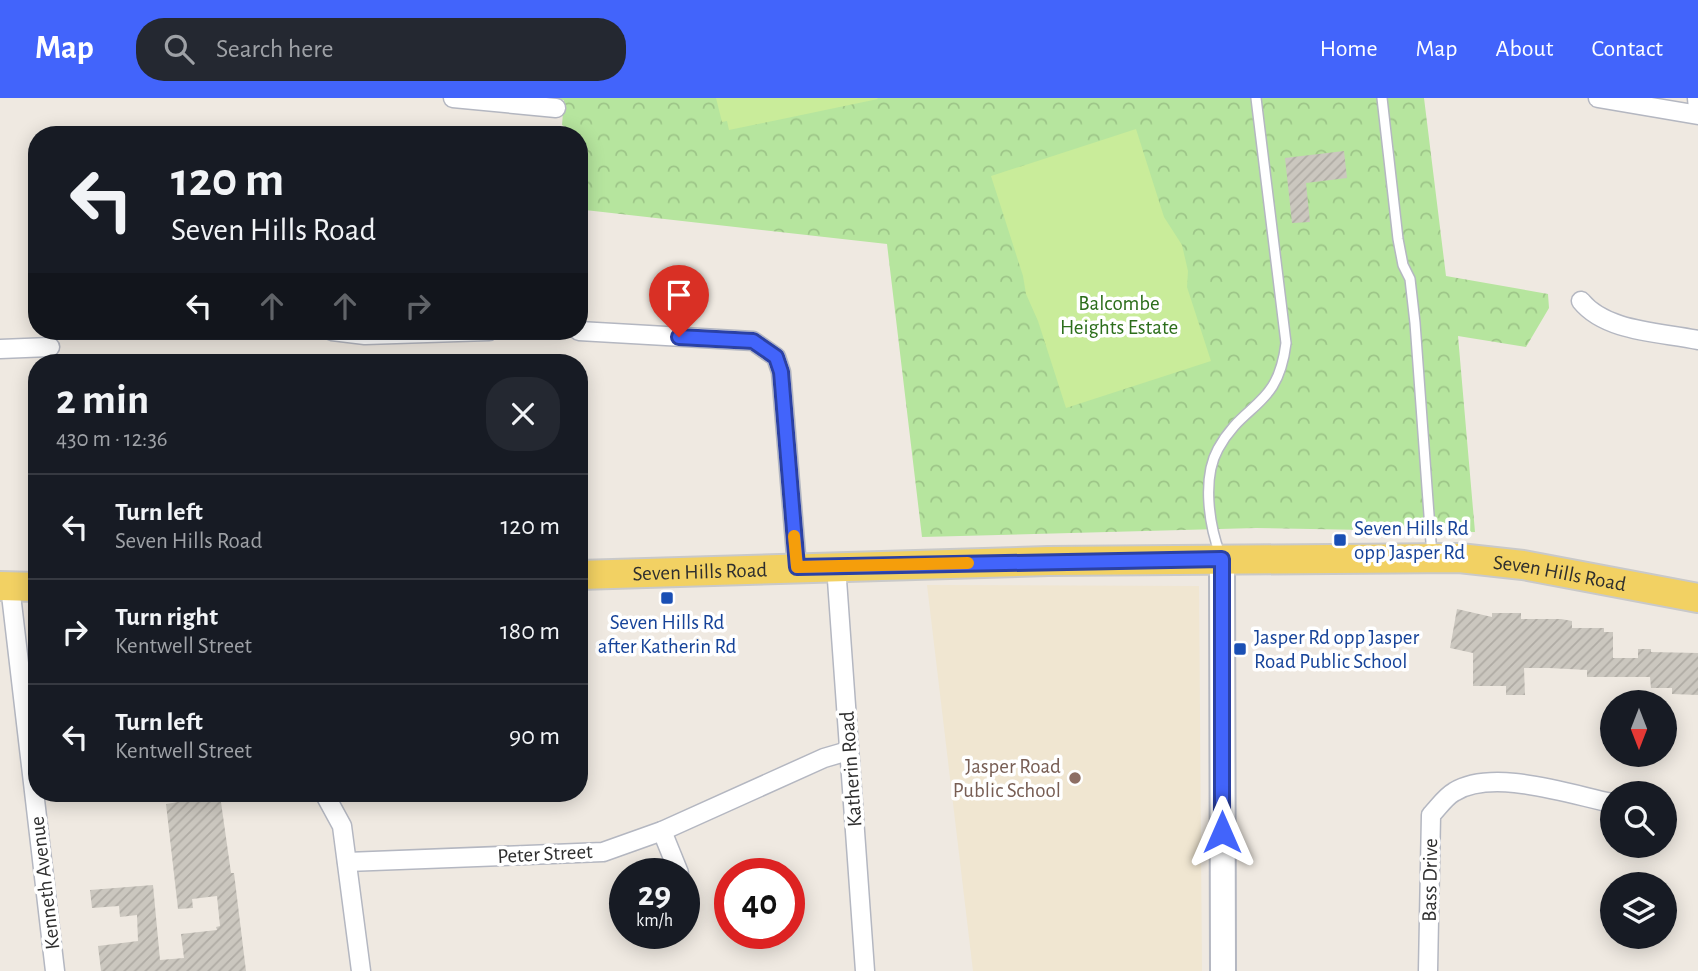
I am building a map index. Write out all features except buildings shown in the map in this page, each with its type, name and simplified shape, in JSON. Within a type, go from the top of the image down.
[{"type":"main road","name":"Seven Hills Road","points":[[588,575],[836,566],[1222,559],[1484,559],[1698,598]]},
{"type":"street","points":[[453,98],[526,102],[556,108]]},
{"type":"street","points":[[1598,98],[1698,115]]},
{"type":"street","points":[[1697,98],[1698,109]]},
{"type":"street","points":[[1580,301],[1591,314],[1607,321],[1698,340]]},
{"type":"street","points":[[588,332],[753,341],[776,357],[781,372],[797,567]]},
{"type":"street","points":[[0,349],[50,346]]},
{"type":"street","points":[[1222,559],[1223,971]]},
{"type":"street","name":"Katherin Road","points":[[836,566],[865,971]]},
{"type":"street","name":"Kenneth Avenue","points":[[16,586],[28,704]]},
{"type":"street","name":"Peter Street","points":[[347,862],[594,853],[662,831],[824,758],[848,751]]},
{"type":"street","name":"Bass Drive","points":[[1428,971],[1431,816],[1452,793],[1472,784],[1507,782],[1600,801]]},
{"type":"street","name":"Kenneth Avenue","points":[[38,802],[55,971]]},
{"type":"street","points":[[330,802],[339,817],[361,971]]},
{"type":"street","points":[[662,831],[673,858]]},
{"type":"lane","points":[[1222,559],[1211,528],[1210,481],[1215,456],[1224,440],[1275,386],[1283,367],[1286,343],[1256,98]]},
{"type":"lane","points":[[1382,98],[1398,239],[1409,279],[1415,323],[1432,558]]},
{"type":"shaded area","name":"Jasper Road Public School","points":[[927,585],[1199,586],[1202,971],[973,971]]},
{"type":"green space","name":"Balcombe Heights Estate","points":[[545,98],[1424,98],[1446,276],[1548,294],[1549,308],[1526,347],[1458,336],[1475,532],[1256,528],[922,537],[887,244],[588,210],[588,126],[562,125],[564,100]]},
{"type":"green space","points":[[716,98],[878,99],[729,130],[727,121],[722,122]]},
{"type":"green space","points":[[1136,129],[1164,217],[1182,245],[1188,271],[1187,287],[1211,361],[1066,408],[1038,321],[1026,294],[1023,276],[991,176]]},
{"type":"slow traffic","points":[[794,536],[797,567],[968,563]]},
{"type":"place","name":"Seven Hills Rd opp Jasper Rd","points":[[1340,540]]},
{"type":"place","name":"Seven Hills Rd after Katherin Rd","points":[[667,598]]},
{"type":"place","name":"Jasper Rd opp Jasper Road Public School","points":[[1240,649]]},
{"type":"place","name":"Jasper Road Public School","points":[[1075,778]]},
{"type":"route","points":[[679,337],[753,341],[765,346],[776,357],[781,372],[797,567],[1222,559],[1222,832]]}]
